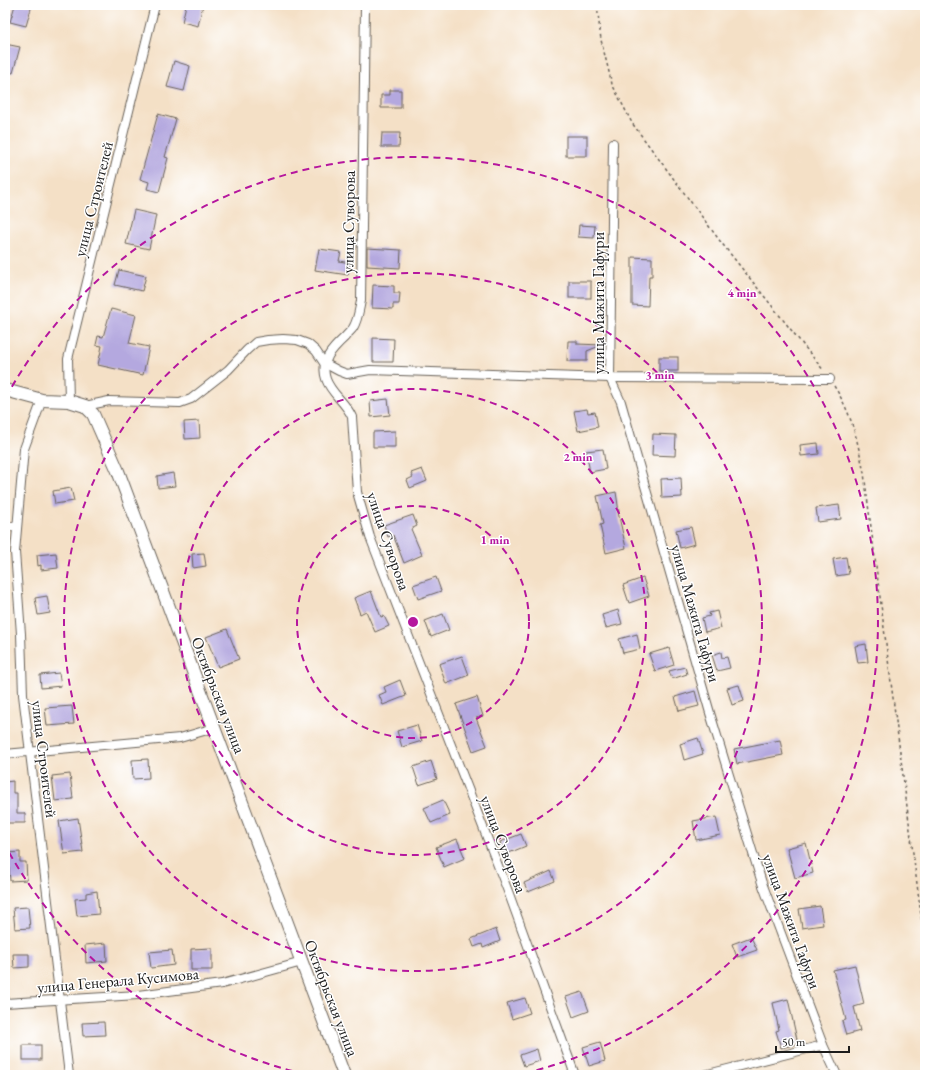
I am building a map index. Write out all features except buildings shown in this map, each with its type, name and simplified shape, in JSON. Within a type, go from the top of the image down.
[{"type":"street","name":"улица Строителей","points":[[69,401],[68,359],[155,5]]},
{"type":"street","name":"улица Суворова","points":[[365,5],[361,302],[358,317],[353,329],[330,353],[324,364],[324,371],[328,385],[349,410],[352,417],[357,492],[370,537],[509,894],[575,1075]]},
{"type":"street","name":"улица Мажита Гафури","points":[[613,143],[610,378],[621,402],[710,713],[762,883],[823,1045],[837,1075]]},
{"type":"street","points":[[5,390],[42,400],[69,401],[85,406],[109,401],[180,403],[190,398],[222,374],[256,342],[283,339],[298,340],[308,344],[316,351],[324,364],[347,374],[370,370],[610,378],[830,379]]},
{"type":"street","name":"улица Строителей","points":[[42,400],[24,449],[15,552],[23,695],[31,751],[68,1075]]},
{"type":"street","name":"Октябрьская улица","points":[[85,406],[93,414],[118,472],[344,1075]]},
{"type":"street","points":[[5,528],[18,525]]},
{"type":"street","points":[[5,754],[180,738],[214,728]]},
{"type":"street","name":"улица Генерала Кусимова","points":[[5,1003],[138,995],[222,984],[302,962]]},
{"type":"street","points":[[704,1075],[823,1045]]},
{"type":"path","points":[[597,5],[601,40],[612,84],[632,123],[720,241],[821,365],[844,401],[854,427],[864,473],[925,946]]}]
